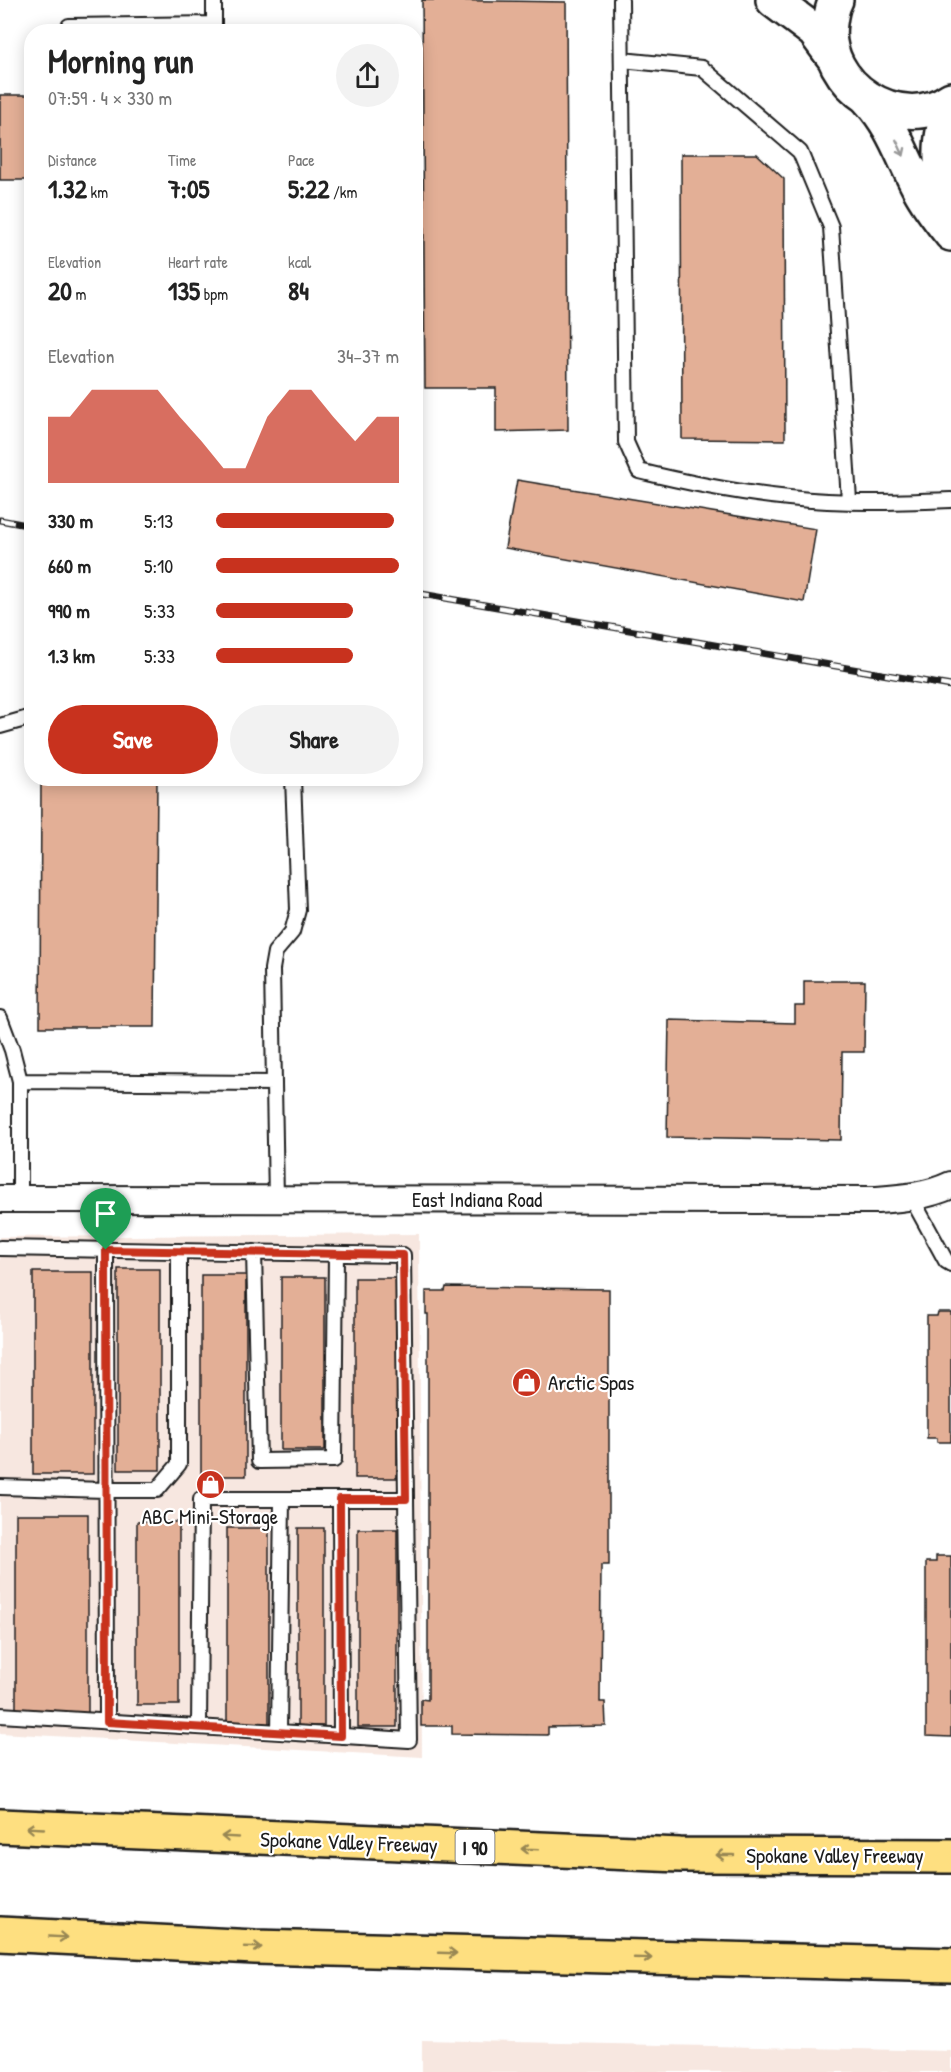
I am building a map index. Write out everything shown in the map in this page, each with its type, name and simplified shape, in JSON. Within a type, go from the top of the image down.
[{"type":"highway","name":"Spokane Valley Freeway","points":[[0,1826],[258,1839],[680,1855],[951,1856]]},
{"type":"highway","points":[[0,1934],[255,1947],[951,1965]]},
{"type":"main road","points":[[773,0],[814,31],[848,82],[882,115],[919,188],[951,234]]},
{"type":"main road","points":[[834,58],[829,32],[836,0]]},
{"type":"main road","points":[[869,100],[894,110],[922,110],[951,99]]},
{"type":"main road","points":[[951,110],[943,131],[941,145],[951,228]]},
{"type":"street","name":"East Indiana Road","points":[[10,1199],[877,1200],[911,1197],[951,1185]]},
{"type":"lane","points":[[214,0],[214,24]]},
{"type":"lane","points":[[621,0],[626,442],[639,471],[681,481],[790,498],[894,502],[951,500]]},
{"type":"lane","points":[[622,60],[702,68],[800,152],[831,227],[849,500]]},
{"type":"lane","points":[[0,726],[24,719]]},
{"type":"lane","points":[[276,1199],[272,969],[275,952],[292,932],[298,910],[293,786]]},
{"type":"lane","points":[[0,1018],[20,1081],[10,1199]]},
{"type":"lane","points":[[20,1081],[274,1083]]},
{"type":"lane","points":[[911,1197],[946,1261],[951,1264]]},
{"type":"lane","points":[[0,1248],[403,1255],[409,1740],[0,1715]]},
{"type":"lane","points":[[106,1250],[107,1722]]},
{"type":"lane","points":[[0,1487],[157,1490],[179,1464],[179,1251]]},
{"type":"lane","points":[[254,1252],[259,1461],[334,1460],[336,1254]]},
{"type":"lane","points":[[199,1727],[201,1499],[406,1499]]},
{"type":"lane","points":[[279,1732],[282,1499]]},
{"type":"lane","points":[[340,1499],[341,1736]]},
{"type":"shaded area","name":"ABC Mini-Storage","points":[[419,1234],[422,1757],[0,1733],[0,1237]]},
{"type":"shaded area","points":[[422,2040],[951,2051],[951,2072],[422,2072]]},
{"type":"building","points":[[422,0],[566,2],[568,430],[496,432],[496,388],[425,388]]},
{"type":"building","points":[[0,95],[24,95],[24,180],[0,180]]},
{"type":"building","points":[[681,154],[757,154],[784,179],[785,440],[682,439]]},
{"type":"building","points":[[517,480],[816,529],[804,602],[505,548]]},
{"type":"building","points":[[41,786],[157,786],[155,1027],[40,1027]]},
{"type":"building","points":[[804,981],[865,981],[864,1052],[842,1052],[841,1140],[667,1137],[669,1020],[795,1023],[795,1006],[804,1006]]},
{"type":"building","points":[[118,1269],[160,1269],[160,1470],[118,1470]]},
{"type":"building","points":[[33,1272],[93,1272],[93,1474],[33,1474]]},
{"type":"building","points":[[201,1275],[246,1275],[246,1476],[201,1476]]},
{"type":"building","points":[[281,1277],[325,1277],[325,1450],[281,1450]]},
{"type":"building","points":[[355,1278],[397,1278],[397,1478],[355,1478]]},
{"type":"building","points":[[446,1287],[609,1289],[609,1565],[601,1565],[600,1702],[605,1702],[606,1726],[548,1727],[548,1735],[452,1734],[452,1726],[421,1726],[421,1699],[428,1700],[428,1314],[426,1314],[426,1291],[445,1291]]},
{"type":"building","points":[[938,1312],[951,1312],[951,1442],[937,1442],[937,1438],[927,1438],[927,1316],[937,1316]]},
{"type":"building","points":[[16,1514],[88,1514],[88,1713],[16,1713]]},
{"type":"building","points":[[137,1522],[179,1522],[179,1705],[137,1705]]},
{"type":"building","points":[[227,1528],[269,1528],[269,1727],[227,1727]]},
{"type":"building","points":[[298,1528],[324,1528],[324,1726],[298,1726]]},
{"type":"building","points":[[358,1529],[397,1529],[397,1727],[358,1727]]},
{"type":"building","points":[[936,1556],[951,1556],[951,1737],[926,1736],[926,1562],[936,1562]]},
{"type":"railway","points":[[0,520],[24,524]]},
{"type":"railway","points":[[423,594],[951,686]]},
{"type":"place","name":"Arctic Spas","points":[[527,1382]]},
{"type":"place","name":"ABC Mini-Storage","points":[[210,1485]]},
{"type":"route","points":[[106,1250],[403,1255],[406,1499],[340,1499],[341,1736],[107,1722],[106,1250]]}]
